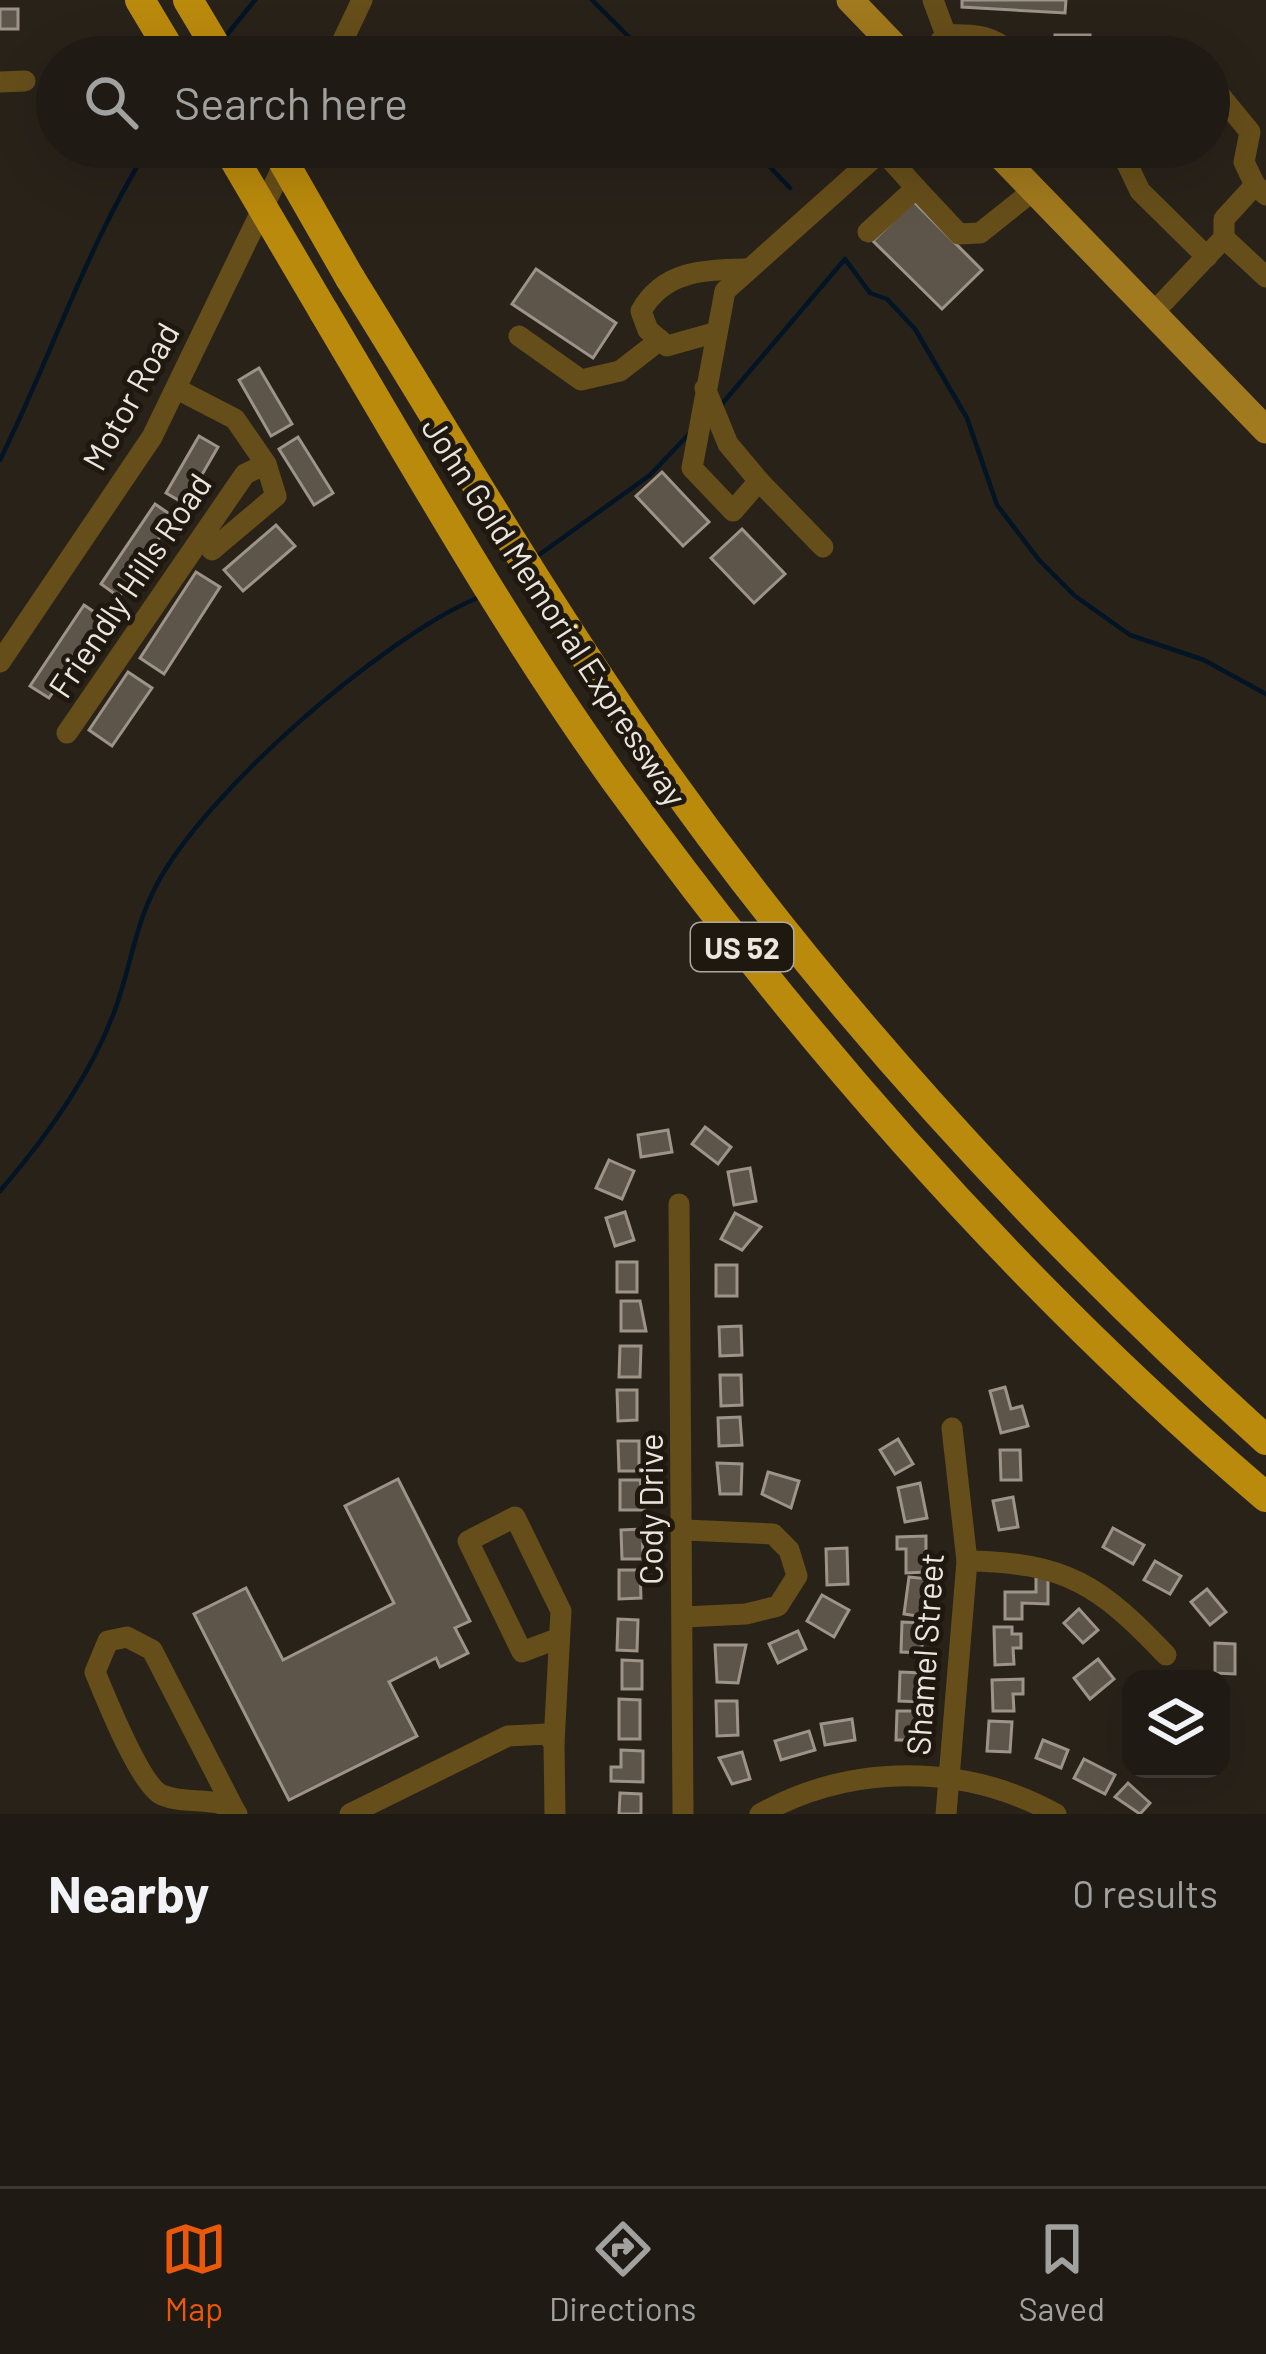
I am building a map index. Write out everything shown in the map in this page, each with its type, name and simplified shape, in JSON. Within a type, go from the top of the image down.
[{"type":"highway","points":[[140,0],[161,36]]},
{"type":"highway","points":[[188,0],[209,36]]},
{"type":"highway","name":"John Gold Memorial Expressway","points":[[238,168],[549,680],[614,778],[792,1012],[992,1235],[1102,1348],[1266,1497]]},
{"type":"highway","name":"John Gold Memorial Expressway","points":[[287,168],[558,616],[645,746],[822,980],[941,1120],[1052,1238],[1266,1439]]},
{"type":"main road","points":[[850,0],[886,36]]},
{"type":"main road","points":[[1014,168],[1266,430]]},
{"type":"street","points":[[345,36],[362,0]]},
{"type":"street","points":[[933,0],[946,35],[957,36]]},
{"type":"street","points":[[0,82],[25,81]]},
{"type":"street","points":[[1153,313],[1224,238],[1224,219],[1260,190],[1244,162],[1250,132],[1230,108]]},
{"type":"street","name":"Motor Road","points":[[0,662],[152,437],[282,168]]},
{"type":"street","points":[[759,481],[733,511],[692,468],[725,291],[862,168]]},
{"type":"street","points":[[900,168],[959,234],[980,233],[1034,190]]},
{"type":"street","points":[[1129,168],[1140,191],[1207,257]]},
{"type":"street","points":[[868,232],[916,188]]},
{"type":"street","points":[[1224,238],[1266,278]]},
{"type":"street","points":[[717,332],[667,346],[648,330],[641,311],[653,289],[683,274],[748,269]]},
{"type":"street","points":[[519,336],[581,380],[620,370],[660,340]]},
{"type":"street","points":[[705,388],[728,444],[823,547]]},
{"type":"street","points":[[177,389],[235,418],[266,464],[276,496],[212,550]]},
{"type":"street","name":"Friendly Hills Road","points":[[68,733],[245,474],[266,464]]},
{"type":"street","name":"Cody Drive","points":[[679,1204],[685,1530],[683,1814]]},
{"type":"street","name":"Shamel Street","points":[[946,1814],[967,1561],[952,1427]]},
{"type":"street","points":[[555,1814],[550,1738],[559,1638],[561,1611],[515,1517],[468,1541],[522,1652],[559,1638]]},
{"type":"street","points":[[684,1617],[746,1614],[778,1606],[797,1576],[789,1550],[773,1534],[685,1530]]},
{"type":"street","points":[[967,1561],[1063,1572],[1105,1595],[1166,1655]]},
{"type":"street","points":[[128,1637],[152,1650],[235,1812],[212,1799],[173,1798],[149,1785],[95,1672],[108,1641],[128,1637]]},
{"type":"street","points":[[350,1814],[508,1736],[550,1738]]},
{"type":"street","points":[[760,1814],[843,1781],[950,1776],[1010,1790],[1056,1814]]},
{"type":"building","points":[[962,0],[1066,0],[1065,13],[962,7]]},
{"type":"building","points":[[0,9],[18,9],[18,29],[0,29]]},
{"type":"building","points":[[913,201],[982,270],[942,309],[873,241]]},
{"type":"building","points":[[536,269],[616,323],[593,358],[512,304]]},
{"type":"building","points":[[259,368],[292,424],[271,436],[239,380]]},
{"type":"building","points":[[199,436],[218,447],[185,504],[166,493]]},
{"type":"building","points":[[298,437],[333,493],[314,505],[279,449]]},
{"type":"building","points":[[662,472],[709,522],[683,546],[636,496]]},
{"type":"building","points":[[155,504],[174,517],[119,597],[101,584]]},
{"type":"building","points":[[276,525],[295,546],[243,591],[224,570]]},
{"type":"building","points":[[742,529],[785,574],[754,603],[711,558]]},
{"type":"building","points":[[196,572],[220,587],[164,674],[140,658]]},
{"type":"building","points":[[84,605],[103,618],[49,698],[30,686]]},
{"type":"building","points":[[128,672],[152,688],[112,746],[89,730]]},
{"type":"building","points":[[705,1127],[731,1147],[718,1164],[692,1144]]},
{"type":"building","points":[[668,1130],[672,1152],[641,1157],[638,1135]]},
{"type":"building","points":[[609,1160],[634,1171],[622,1199],[596,1188]]},
{"type":"building","points":[[750,1168],[756,1201],[734,1205],[728,1172]]},
{"type":"building","points":[[625,1212],[634,1240],[615,1246],[606,1218]]},
{"type":"building","points":[[735,1213],[761,1227],[742,1250],[721,1239]]},
{"type":"building","points":[[617,1262],[637,1262],[637,1292],[617,1292]]},
{"type":"building","points":[[716,1265],[737,1265],[737,1296],[716,1296]]},
{"type":"building","points":[[621,1301],[640,1301],[646,1331],[621,1331]]},
{"type":"building","points":[[741,1326],[742,1355],[720,1356],[719,1327]]},
{"type":"building","points":[[620,1346],[641,1346],[640,1377],[619,1377]]},
{"type":"building","points":[[720,1375],[741,1375],[742,1405],[721,1406]]},
{"type":"building","points":[[1005,1387],[1011,1409],[1022,1406],[1028,1426],[1001,1433],[990,1391]]},
{"type":"building","points":[[617,1390],[637,1390],[637,1420],[618,1421]]},
{"type":"building","points":[[740,1417],[742,1445],[719,1446],[718,1418]]},
{"type":"building","points":[[898,1439],[913,1464],[895,1474],[880,1450]]},
{"type":"building","points":[[618,1441],[639,1441],[639,1471],[619,1471]]},
{"type":"building","points":[[1000,1450],[1020,1450],[1021,1480],[1001,1480]]},
{"type":"building","points":[[717,1463],[742,1464],[741,1494],[720,1494]]},
{"type":"building","points":[[768,1472],[799,1481],[791,1508],[762,1494]]},
{"type":"building","points":[[398,1479],[470,1621],[455,1628],[468,1653],[440,1667],[436,1658],[389,1682],[417,1736],[289,1800],[194,1614],[246,1588],[283,1660],[394,1603],[345,1506]]},
{"type":"building","points":[[620,1480],[640,1480],[645,1510],[620,1510]]},
{"type":"building","points":[[920,1483],[927,1518],[905,1522],[898,1488]]},
{"type":"building","points":[[1013,1497],[1018,1527],[999,1530],[993,1501]]},
{"type":"building","points":[[1113,1528],[1144,1545],[1133,1564],[1103,1547]]},
{"type":"building","points":[[642,1529],[643,1559],[622,1559],[621,1530]]},
{"type":"building","points":[[926,1536],[926,1572],[906,1573],[906,1549],[897,1549],[897,1537]]},
{"type":"building","points":[[847,1548],[848,1584],[827,1585],[826,1549]]},
{"type":"building","points":[[1155,1561],[1181,1576],[1170,1594],[1144,1580]]},
{"type":"building","points":[[619,1570],[640,1570],[641,1598],[619,1599]]},
{"type":"building","points":[[909,1577],[929,1579],[924,1617],[904,1614]]},
{"type":"building","points":[[1036,1577],[1048,1577],[1048,1604],[1022,1603],[1022,1619],[1005,1619],[1005,1592],[1036,1592]]},
{"type":"building","points":[[1207,1589],[1226,1612],[1210,1625],[1191,1602]]},
{"type":"building","points":[[822,1595],[849,1610],[834,1637],[807,1621]]},
{"type":"building","points":[[1079,1609],[1098,1630],[1083,1643],[1064,1623]]},
{"type":"building","points":[[618,1619],[638,1620],[637,1651],[617,1650]]},
{"type":"building","points":[[902,1622],[922,1623],[922,1653],[901,1652]]},
{"type":"building","points":[[994,1627],[1012,1627],[1012,1634],[1021,1634],[1021,1648],[1013,1648],[1014,1664],[995,1665]]},
{"type":"building","points":[[798,1631],[806,1649],[778,1663],[769,1644]]},
{"type":"building","points":[[1215,1643],[1235,1644],[1235,1674],[1215,1670]]},
{"type":"building","points":[[715,1645],[746,1645],[738,1683],[717,1682]]},
{"type":"building","points":[[1098,1659],[1114,1679],[1090,1699],[1074,1678]]},
{"type":"building","points":[[622,1660],[642,1661],[642,1689],[622,1689]]},
{"type":"building","points":[[900,1672],[922,1673],[921,1702],[899,1701]]},
{"type":"building","points":[[1023,1679],[1023,1694],[1013,1694],[1014,1711],[993,1711],[992,1680]]},
{"type":"building","points":[[619,1699],[640,1700],[640,1739],[619,1739]]},
{"type":"building","points":[[716,1701],[737,1701],[738,1735],[717,1736]]},
{"type":"building","points":[[897,1711],[918,1711],[917,1740],[896,1740]]},
{"type":"building","points":[[852,1719],[855,1740],[825,1745],[821,1724]]},
{"type":"building","points":[[989,1721],[1012,1722],[1010,1752],[987,1751]]},
{"type":"building","points":[[809,1731],[815,1750],[781,1760],[775,1741]]},
{"type":"building","points":[[1043,1740],[1068,1750],[1061,1768],[1036,1758]]},
{"type":"building","points":[[621,1750],[643,1751],[643,1782],[611,1781],[611,1767],[621,1767]]},
{"type":"building","points":[[742,1752],[750,1779],[732,1784],[719,1758]]},
{"type":"building","points":[[1084,1759],[1115,1775],[1105,1794],[1074,1778]]},
{"type":"building","points":[[1128,1783],[1150,1803],[1140,1814],[1115,1797]]},
{"type":"building","points":[[620,1793],[641,1794],[641,1814],[619,1814]]},
{"type":"waterway","points":[[226,36],[255,0]]},
{"type":"waterway","points":[[592,0],[628,36]]},
{"type":"waterway","points":[[0,460],[88,261],[137,168]]},
{"type":"waterway","points":[[771,168],[790,188]]},
{"type":"waterway","points":[[721,405],[845,259],[870,293],[887,299],[915,329],[967,418],[997,505],[1039,560],[1075,596],[1130,635],[1204,660],[1266,694]]},
{"type":"waterway","points":[[536,557],[650,475],[690,433]]},
{"type":"waterway","points":[[0,1191],[49,1130],[91,1062],[119,999],[149,902],[180,848],[254,764],[346,682],[438,618],[477,598]]}]
